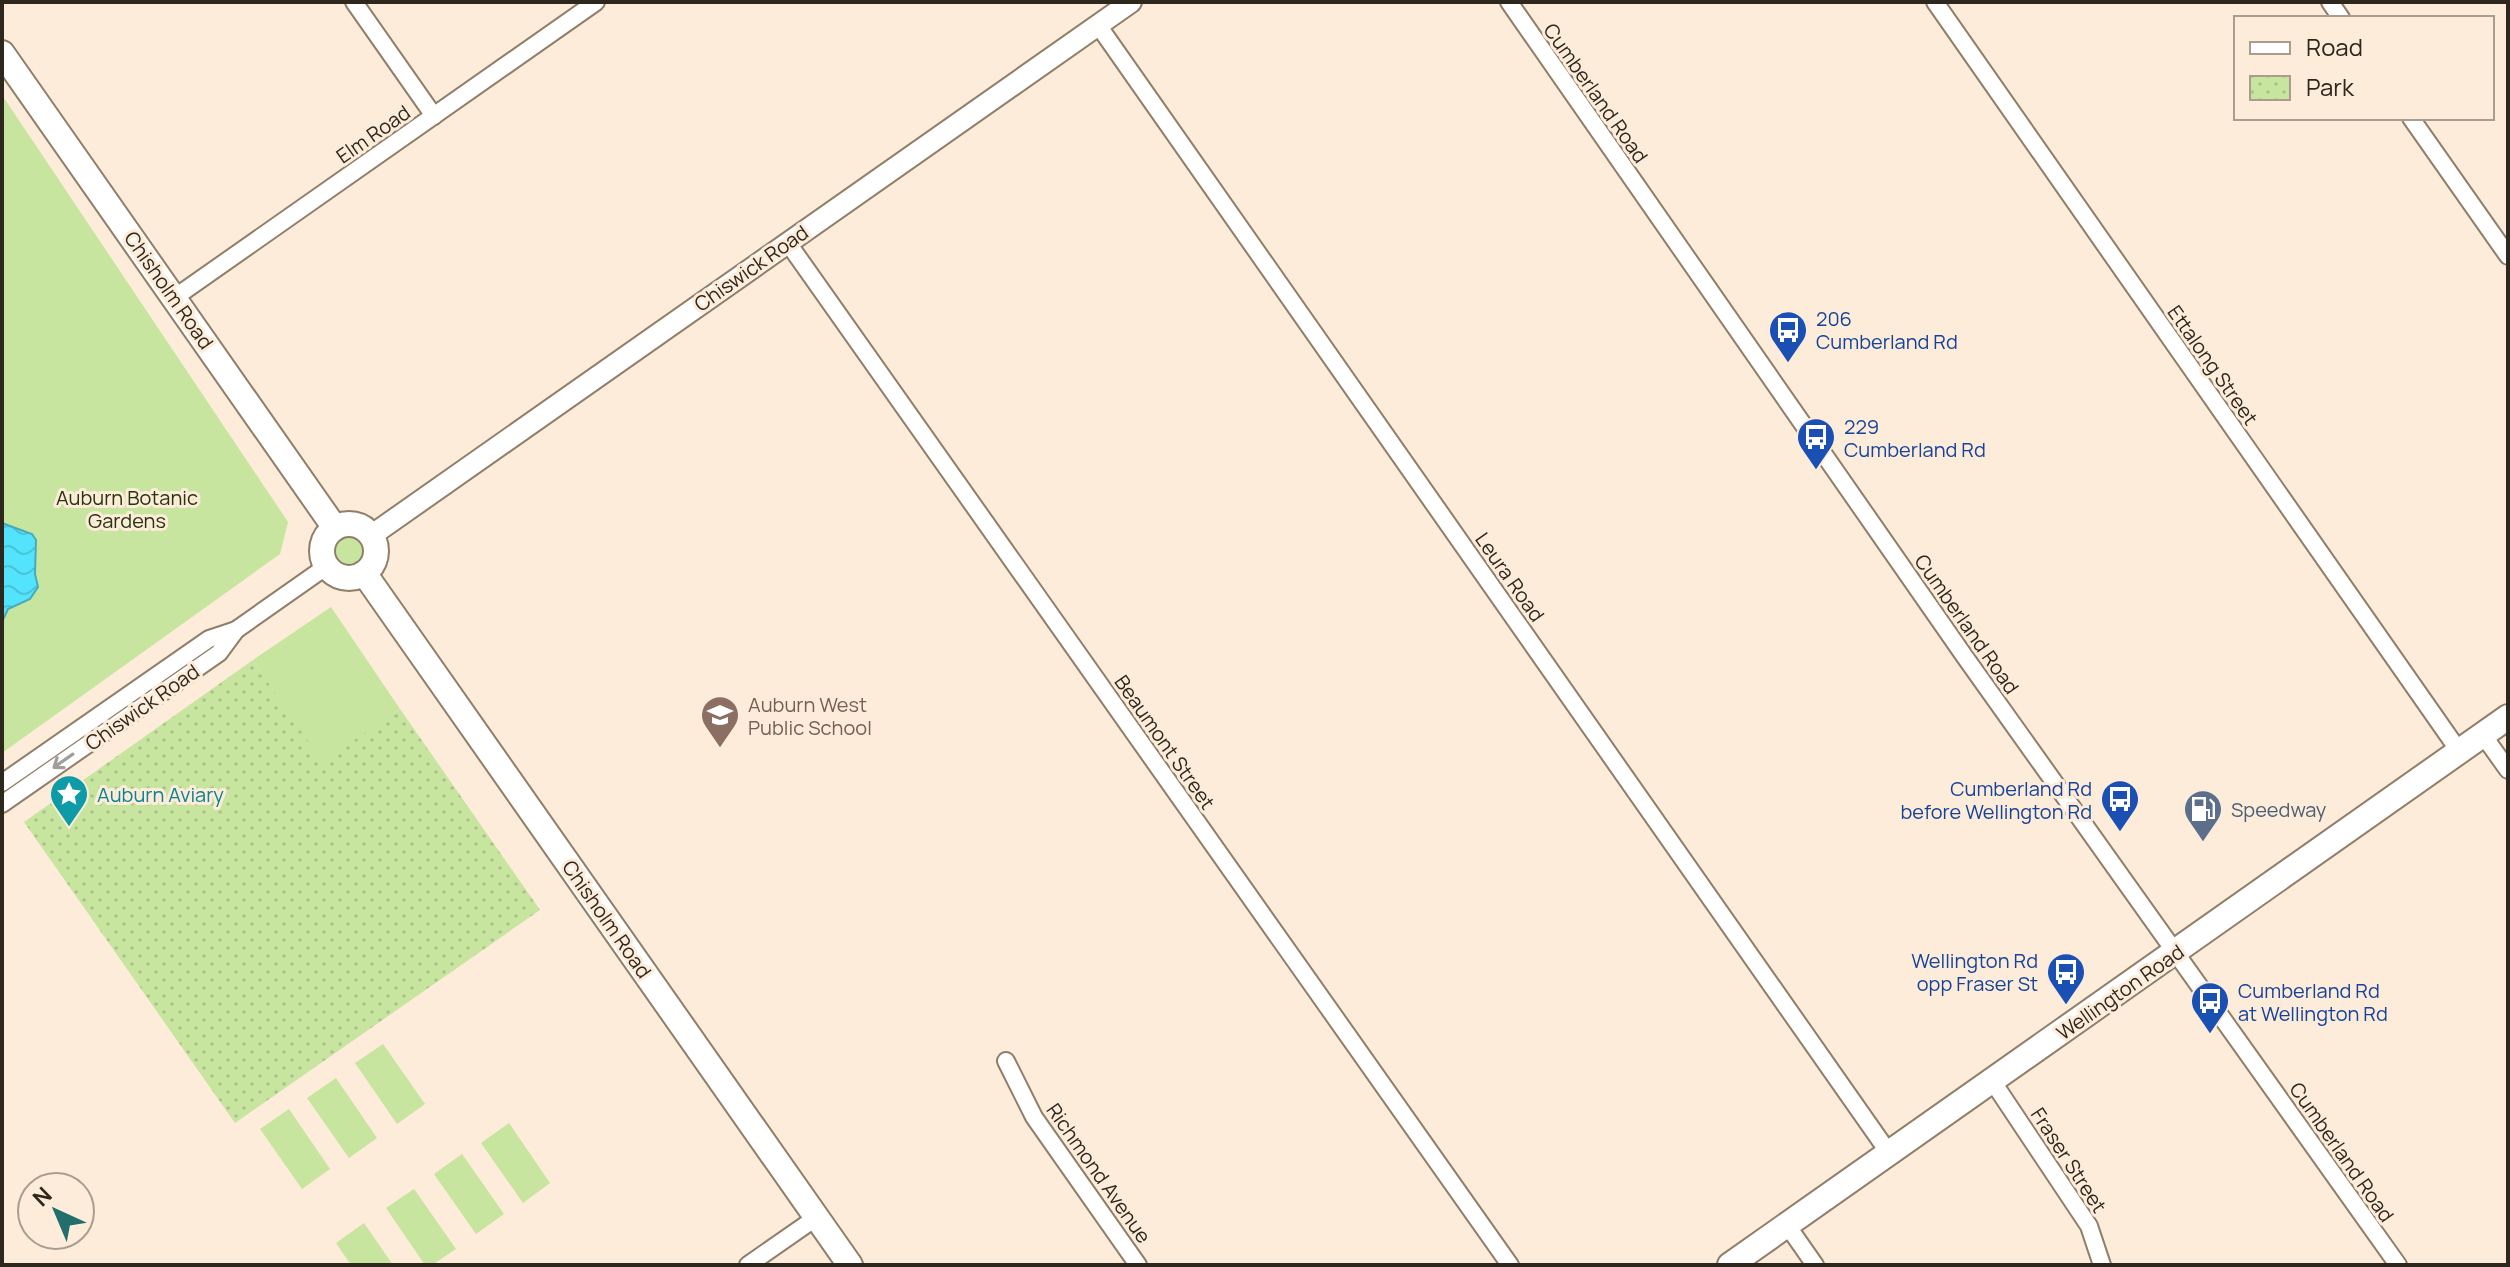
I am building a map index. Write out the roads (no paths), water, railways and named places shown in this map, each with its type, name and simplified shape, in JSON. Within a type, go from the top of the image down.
[{"type":"main road","name":"Chisholm Road","points":[[2,53],[335,528]]},
{"type":"main road","points":[[359,525],[372,535],[376,551],[371,567],[364,573],[348,578],[327,566],[323,548],[325,540],[335,528],[359,525]]},
{"type":"main road","name":"Chisholm Road","points":[[364,573],[850,1265]]},
{"type":"main road","name":"Wellington Road","points":[[1730,1265],[2508,717]]},
{"type":"street","points":[[354,2],[434,116]]},
{"type":"street","name":"Elm Road","points":[[174,298],[596,2]]},
{"type":"street","name":"Chiswick Road","points":[[372,535],[1131,2]]},
{"type":"street","name":"Cumberland Road","points":[[1509,2],[1715,300],[2398,1265]]},
{"type":"street","name":"Ettalong Street","points":[[1935,2],[2459,751]]},
{"type":"street","name":"Leura Road","points":[[1098,25],[1889,1153]]},
{"type":"street","points":[[2412,120],[2508,256]]},
{"type":"street","name":"Beaumont Street","points":[[788,243],[1510,1265]]},
{"type":"street","name":"Chiswick Road","points":[[2,783],[209,639],[236,630],[327,566]]},
{"type":"street","name":"Chiswick Road","points":[[2,804],[219,653],[236,630]]},
{"type":"street","points":[[2483,735],[2508,770]]},
{"type":"street","name":"Richmond Avenue","points":[[1006,1061],[1034,1117],[1138,1265]]},
{"type":"street","name":"Fraser Street","points":[[1993,1082],[2089,1226],[2102,1265]]},
{"type":"street","points":[[748,1265],[817,1217]]},
{"type":"street","points":[[1787,1225],[1815,1265]]},
{"type":"water","points":[[2,523],[32,534],[36,540],[35,574],[38,587],[30,599],[8,609],[2,622]]},
{"type":"place","name":"206 Cumberland Rd","points":[[1788,364]]},
{"type":"place","name":"229 Cumberland Rd","points":[[1816,471]]},
{"type":"place","name":"Auburn West Public School","points":[[720,749]]},
{"type":"place","name":"Auburn Aviary","points":[[69,828]]},
{"type":"place","name":"Cumberland Rd before Wellington Rd","points":[[2120,833]]},
{"type":"place","name":"Speedway","points":[[2203,843]]},
{"type":"place","name":"Wellington Rd opp Fraser St","points":[[2066,1006]]},
{"type":"place","name":"Cumberland Rd at Wellington Rd","points":[[2210,1035]]},
{"type":"park label","name":"Auburn Botanic Gardens","points":[[127,508]]}]
